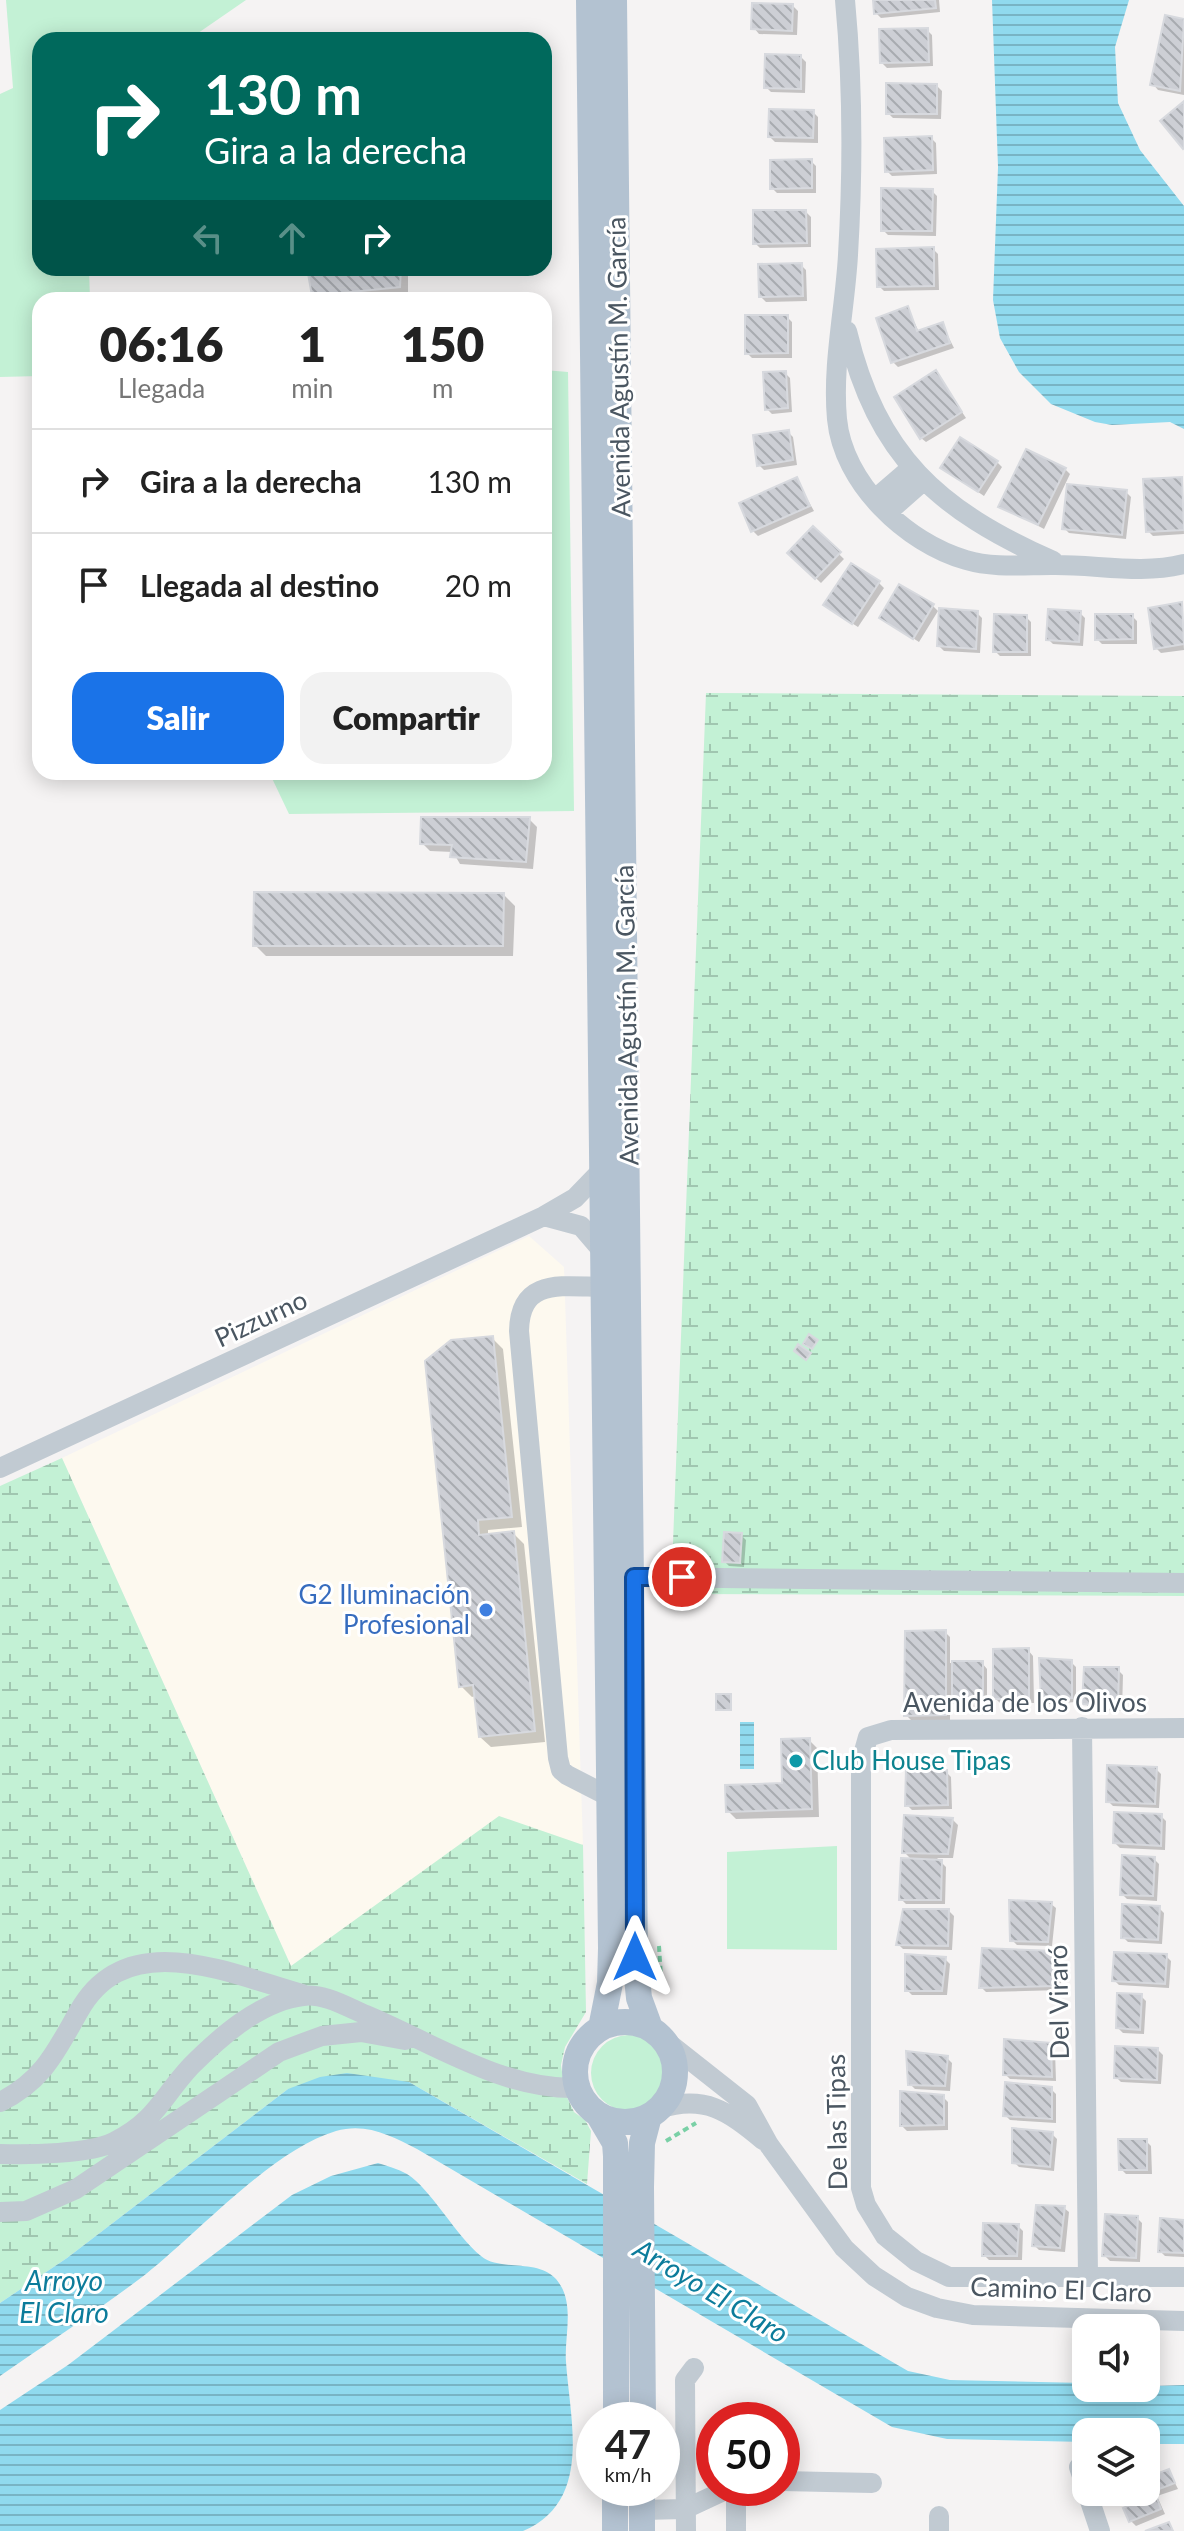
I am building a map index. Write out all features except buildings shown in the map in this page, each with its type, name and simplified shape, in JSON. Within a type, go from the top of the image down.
[{"type":"main road","name":"Avenida Agustín M. García","points":[[589,0],[610,1797],[610,1971],[601,2028]]},
{"type":"main road","name":"Avenida Agustín M. García","points":[[614,0],[634,1577],[635,1957],[639,1998],[656,2033]]},
{"type":"main road","points":[[616,2402],[618,2284],[629,2182],[654,2113],[674,2082],[675,2066],[656,2033],[634,2023],[601,2028],[588,2039],[579,2054],[575,2071],[577,2088],[585,2103],[598,2114],[614,2121],[632,2122],[654,2113]]},
{"type":"main road","points":[[598,2114],[615,2143],[629,2182],[643,2300],[643,2402]]},
{"type":"main road","points":[[615,2506],[615,2531]]},
{"type":"street","points":[[845,0],[851,155],[844,320],[835,390],[838,423],[850,464],[882,505],[916,535],[964,560],[992,565],[1123,569],[1184,564]]},
{"type":"street","points":[[844,320],[855,366],[880,424],[916,475],[976,521],[1060,565]]},
{"type":"street","points":[[882,505],[916,475]]},
{"type":"street","name":"Pizzurno","points":[[0,1468],[544,1216],[575,1198],[604,1168]]},
{"type":"street","points":[[544,1216],[581,1226],[605,1255]]},
{"type":"street","points":[[606,1287],[556,1287],[530,1295],[522,1305],[519,1331],[558,1758],[561,1770],[567,1775],[610,1797]]},
{"type":"street","points":[[634,1577],[1184,1583]]},
{"type":"street","name":"Del Viraró","points":[[1082,1727],[1088,2277]]},
{"type":"street","name":"Avenida de los Olivos","points":[[868,1737],[891,1730],[1184,1728]]},
{"type":"street","name":"De las Tipas","points":[[868,1737],[861,1762],[861,2188],[866,2205],[885,2236],[899,2250],[949,2277],[1184,2277]]},
{"type":"street","points":[[0,2102],[40,2076],[66,2039],[80,2009],[107,1981],[138,1962],[185,1962],[332,2001],[468,2063],[555,2088],[577,2088]]},
{"type":"street","points":[[0,2154],[37,2155],[112,2144],[151,2119],[191,2067],[241,2023],[276,2002],[306,1995]]},
{"type":"street","points":[[0,2212],[26,2211],[76,2189],[279,2052],[322,2036],[361,2032],[431,2045]]},
{"type":"street","name":"Camino El Claro","points":[[656,2033],[747,2105],[769,2145],[844,2248],[874,2276],[915,2300],[973,2315],[1184,2321]]},
{"type":"street","name":"Camino El Claro","points":[[654,2113],[680,2102],[712,2106],[729,2114],[769,2145]]},
{"type":"street","points":[[686,2531],[685,2380],[694,2368]]},
{"type":"street","points":[[800,2481],[872,2483]]},
{"type":"street","points":[[642,2510],[685,2509],[696,2504]]},
{"type":"street","points":[[734,2506],[736,2531]]},
{"type":"street","points":[[1092,2506],[1100,2531]]},
{"type":"path","points":[[663,2143],[702,2116]]},
{"type":"shaded area","points":[[529,1236],[564,1267],[583,1845],[499,1817],[291,1966],[62,1458]]},
{"type":"green space","points":[[6,0],[246,0],[200,32],[32,32],[32,276],[89,276],[90,292],[32,292],[32,376],[0,377],[0,94],[13,88]]},
{"type":"green space","points":[[552,371],[568,372],[574,811],[289,814],[273,780],[552,780]]},
{"type":"green space","points":[[706,693],[1184,696],[1184,1596],[671,1594]]},
{"type":"green space","points":[[62,1458],[291,1966],[499,1816],[583,1845],[586,2012],[565,2047],[561,2065],[565,2093],[574,2112],[585,2120],[591,2131],[587,2184],[409,2082],[288,2089],[67,2258],[0,2303],[0,1486]]},
{"type":"green space","points":[[837,1846],[837,1950],[727,1949],[727,1852]]},
{"type":"green space","points":[[629,2035],[644,2038],[656,2046],[664,2058],[667,2073],[664,2088],[656,2100],[644,2108],[629,2111],[614,2108],[602,2100],[594,2088],[591,2073],[594,2058],[602,2046],[614,2038]]},
{"type":"water","points":[[992,0],[1129,0],[1115,47],[1118,103],[1140,150],[1184,206],[1184,429],[1170,422],[1112,425],[1095,422],[1051,404],[1019,372],[1000,338],[993,300],[998,167]]},
{"type":"water","points":[[740,1722],[754,1722],[754,1769],[740,1769]]},
{"type":"water","name":"Arroyo El Claro","points":[[347,2073],[409,2082],[908,2371],[950,2380],[1072,2383],[1072,2402],[1160,2402],[1160,2386],[1184,2385],[1184,2444],[1160,2444],[1160,2418],[1072,2418],[1072,2442],[947,2439],[892,2427],[417,2149],[388,2135],[358,2128],[336,2131],[287,2155],[237,2194],[146,2274],[0,2376],[0,2303],[67,2258],[288,2089],[320,2077]]},
{"type":"water","points":[[378,2163],[404,2172],[416,2181],[481,2256],[489,2261],[539,2269],[556,2279],[562,2288],[568,2319],[566,2362],[573,2433],[572,2457],[560,2500],[545,2518],[523,2531],[0,2531],[0,2410],[68,2365],[292,2195],[331,2176]]},
{"type":"place","name":"G2 Iluminación Profesional","points":[[486,1610]]},
{"type":"place","name":"Club House Tipas","points":[[796,1761]]},
{"type":"route","points":[[635,1957],[634,1577],[682,1577]]}]
